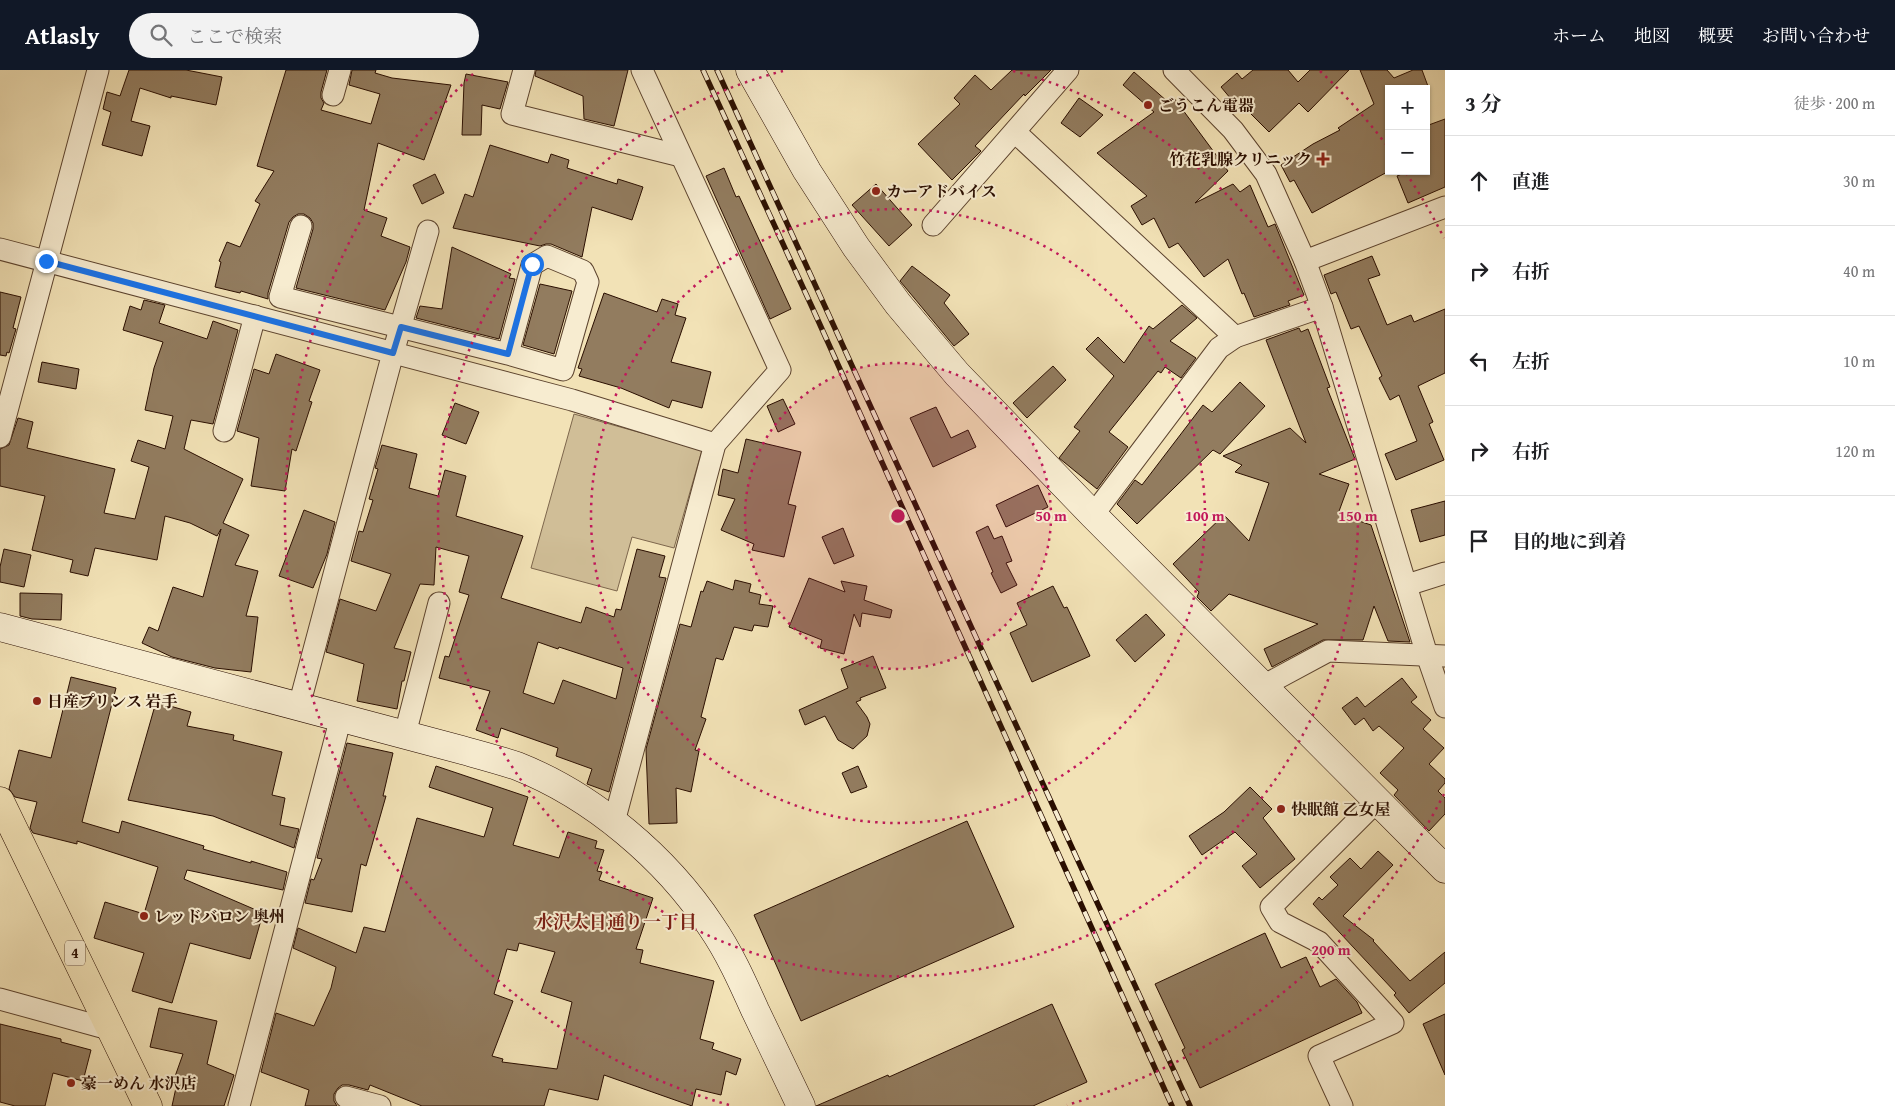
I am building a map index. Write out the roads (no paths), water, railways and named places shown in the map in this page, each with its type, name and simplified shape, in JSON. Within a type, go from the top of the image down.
[{"type":"highway","name":"4","points":[[0,801],[148,1106]]},
{"type":"main road","points":[[750,70],[812,180],[856,247],[898,304],[989,409],[1445,869]]},
{"type":"main road","points":[[0,627],[405,734],[517,767],[569,791],[614,822],[656,859],[688,894],[712,926],[733,962],[801,1106]]},
{"type":"street","points":[[0,437],[98,70]]},
{"type":"street","points":[[334,95],[340,70]]},
{"type":"street","points":[[524,70],[512,114],[681,156]]},
{"type":"street","points":[[614,822],[715,444],[780,370],[642,70]]},
{"type":"street","points":[[933,225],[1068,70]]},
{"type":"street","points":[[1174,70],[1233,130],[1266,174],[1305,260],[1322,308],[1407,585],[1436,656],[1445,707]]},
{"type":"street","points":[[1015,132],[1235,337]]},
{"type":"street","points":[[1305,260],[1445,208]]},
{"type":"street","points":[[301,226],[280,297],[508,354],[563,370],[588,282],[583,271],[547,256],[532,264],[508,354]]},
{"type":"street","points":[[299,706],[393,353],[428,231]]},
{"type":"street","points":[[0,249],[572,400],[715,444]]},
{"type":"street","points":[[1093,515],[1219,348],[1235,337],[1322,308]]},
{"type":"street","points":[[224,432],[255,316]]},
{"type":"street","points":[[1407,585],[1445,573]]},
{"type":"street","points":[[405,734],[439,603]]},
{"type":"street","points":[[1263,686],[1328,651],[1436,656]]},
{"type":"street","points":[[239,1106],[341,717]]},
{"type":"street","points":[[1342,1106],[1319,1056],[1393,1023],[1319,942],[1280,922],[1271,907],[1377,801]]},
{"type":"street","points":[[0,999],[112,1030]]},
{"type":"street","points":[[346,1097],[380,1106]]},
{"type":"railway","points":[[703,70],[812,307],[1172,1106]]},
{"type":"railway","points":[[717,70],[1190,1106]]},
{"type":"place","name":"ごうこん電器","points":[[1148,105]]},
{"type":"place","name":"竹花乳腺クリニック","points":[[1323,159]]},
{"type":"place","name":"カーアドバイス","points":[[876,191]]},
{"type":"place","name":"日産プリンス 岩手","points":[[37,701]]},
{"type":"place","name":"快眠館 乙女屋","points":[[1281,809]]},
{"type":"place","name":"レッドバロン 奥州","points":[[144,916]]},
{"type":"place","name":"豪一めん 水沢店","points":[[71,1083]]},
{"type":"district","name":"水沢太日通り一丁目","points":[[616,922]]}]
